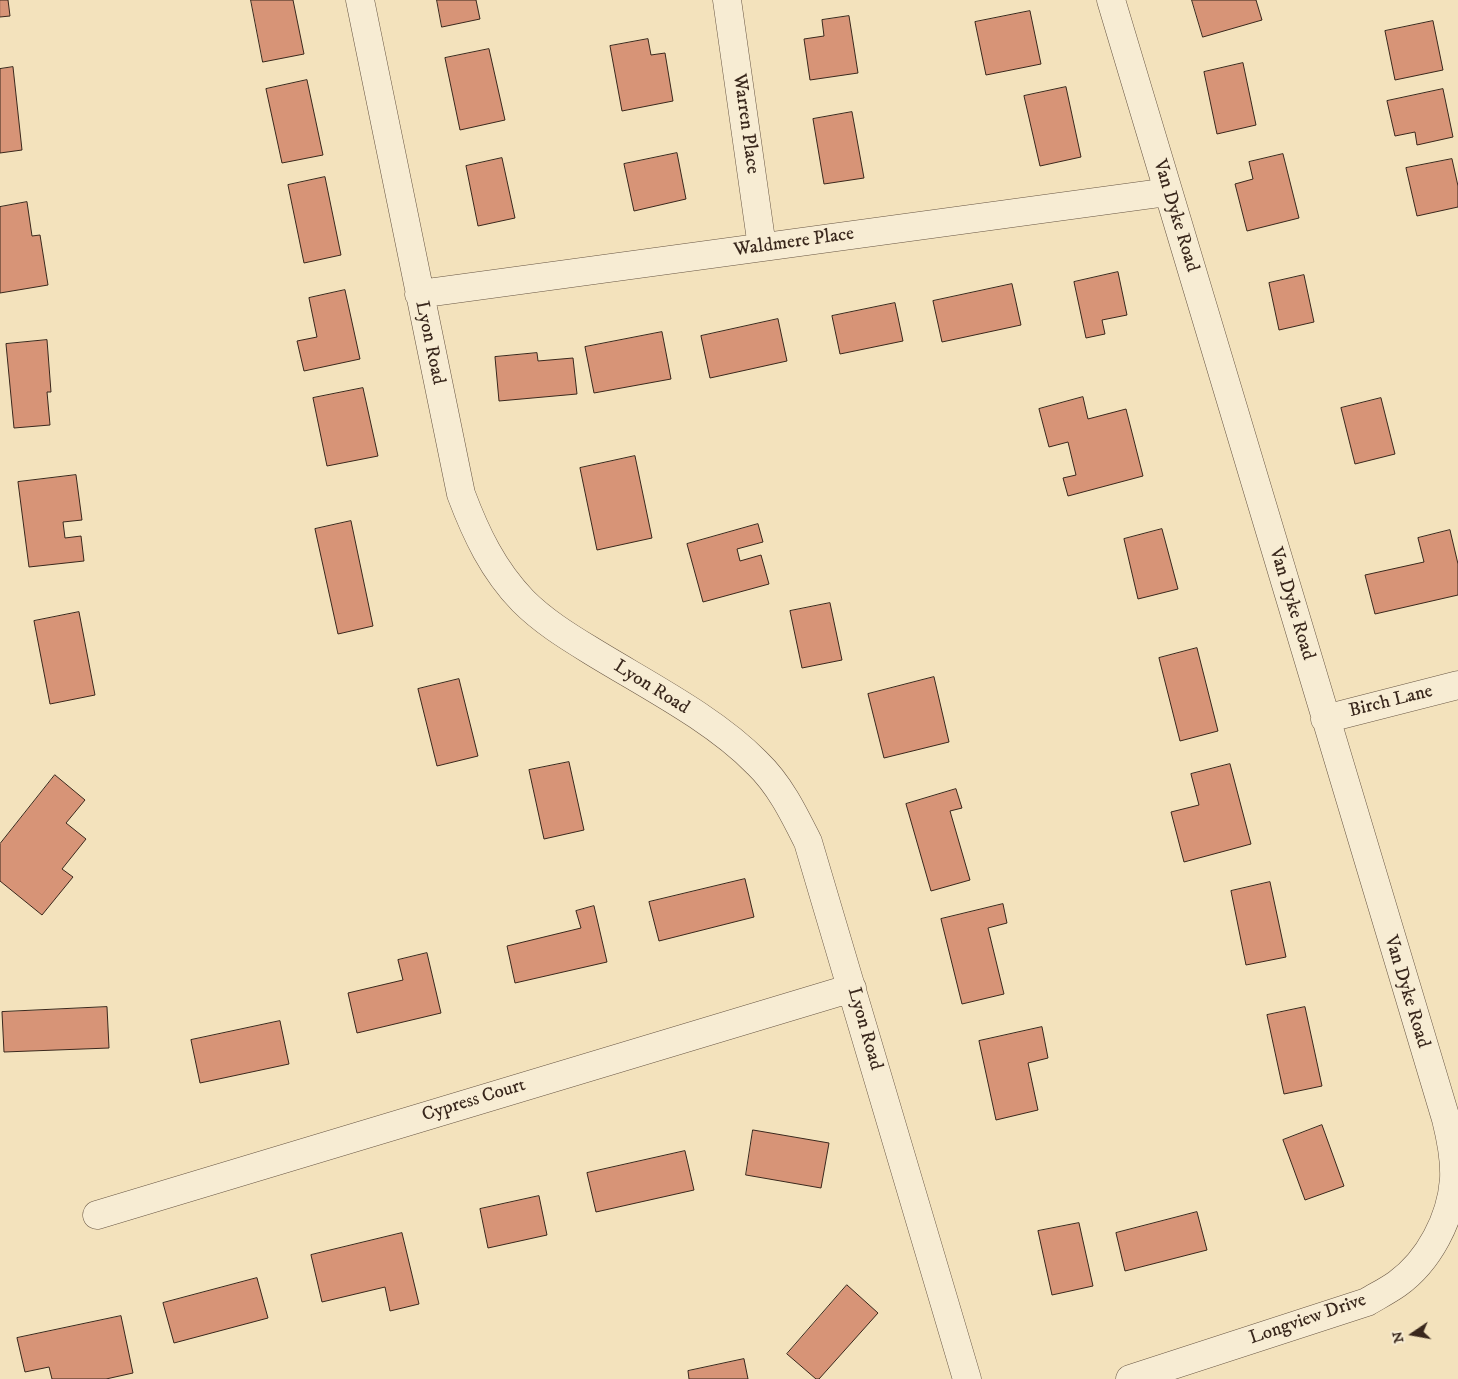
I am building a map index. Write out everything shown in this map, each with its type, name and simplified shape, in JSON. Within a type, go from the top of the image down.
[{"type":"street","name":"Lyon Road","points":[[360,0],[460,494],[476,534],[498,572],[523,602],[553,627],[723,732],[758,763],[787,800],[808,842],[967,1379]]},
{"type":"street","name":"Warren Place","points":[[727,0],[762,247]]},
{"type":"street","name":"Van Dyke Road","points":[[1112,0],[1325,719],[1446,1119],[1452,1146],[1453,1211]]},
{"type":"street","name":"Waldmere Place","points":[[419,294],[1168,192]]},
{"type":"street","name":"Birch Lane","points":[[1325,719],[1458,685]]},
{"type":"street","name":"Cypress Court","points":[[97,1215],[852,988]]},
{"type":"street","name":"Longview Drive","points":[[1130,1379],[1367,1302],[1398,1283],[1420,1262],[1453,1211]]},
{"type":"building","points":[[0,0],[8,0],[10,16],[0,17]]},
{"type":"building","points":[[251,0],[293,0],[304,54],[263,62]]},
{"type":"building","points":[[437,0],[476,0],[480,19],[442,27]]},
{"type":"building","points":[[1192,0],[1256,0],[1262,20],[1203,37]]},
{"type":"building","points":[[1030,11],[1041,64],[986,75],[975,22]]},
{"type":"building","points":[[849,16],[858,73],[810,80],[804,39],[824,36],[822,20]]},
{"type":"building","points":[[1433,21],[1443,70],[1395,80],[1385,31]]},
{"type":"building","points":[[648,39],[651,55],[665,53],[673,101],[622,111],[610,46]]},
{"type":"building","points":[[489,49],[505,120],[460,130],[445,58]]},
{"type":"building","points":[[1243,63],[1256,125],[1217,134],[1204,72]]},
{"type":"building","points":[[13,67],[22,150],[0,153],[0,69]]},
{"type":"building","points":[[307,80],[323,155],[282,163],[266,89]]},
{"type":"building","points":[[1066,87],[1081,157],[1040,166],[1024,96]]},
{"type":"building","points":[[1443,89],[1453,137],[1417,145],[1415,132],[1395,136],[1387,101]]},
{"type":"building","points":[[852,112],[864,178],[824,184],[813,119]]},
{"type":"building","points":[[677,153],[686,199],[634,211],[624,164]]},
{"type":"building","points":[[1283,154],[1299,218],[1247,231],[1235,184],[1253,179],[1249,162]]},
{"type":"building","points":[[502,158],[515,218],[478,226],[466,166]]},
{"type":"building","points":[[1452,159],[1458,186],[1458,207],[1417,216],[1406,168]]},
{"type":"building","points":[[325,177],[341,255],[304,263],[288,185]]},
{"type":"building","points":[[27,202],[32,236],[40,235],[48,285],[0,293],[0,207]]},
{"type":"building","points":[[1118,272],[1127,315],[1102,320],[1105,334],[1086,338],[1074,282]]},
{"type":"building","points":[[1304,275],[1314,322],[1279,330],[1269,283]]},
{"type":"building","points":[[1012,284],[1021,325],[942,342],[933,301]]},
{"type":"building","points":[[345,290],[360,359],[304,371],[297,341],[317,337],[309,298]]},
{"type":"building","points":[[895,303],[903,341],[840,354],[832,316]]},
{"type":"building","points":[[778,319],[787,361],[710,378],[701,336]]},
{"type":"building","points":[[662,332],[671,379],[594,393],[585,347]]},
{"type":"building","points":[[47,340],[51,392],[47,392],[50,425],[14,428],[6,344]]},
{"type":"building","points":[[537,353],[538,361],[573,358],[577,394],[499,401],[495,357]]},
{"type":"building","points":[[363,388],[378,456],[327,466],[313,398]]},
{"type":"building","points":[[1083,397],[1088,419],[1126,409],[1143,476],[1068,496],[1063,478],[1076,475],[1068,442],[1049,447],[1039,409]]},
{"type":"building","points":[[1381,398],[1395,454],[1355,464],[1341,408]]},
{"type":"building","points":[[635,456],[652,538],[597,550],[580,468]]},
{"type":"building","points":[[76,475],[82,520],[63,522],[65,538],[81,536],[84,561],[29,567],[18,482]]},
{"type":"building","points":[[351,521],[373,626],[338,634],[315,529]]},
{"type":"building","points":[[758,524],[763,542],[737,549],[740,561],[761,555],[769,584],[703,602],[687,544]]},
{"type":"building","points":[[1162,529],[1178,589],[1138,599],[1124,539]]},
{"type":"building","points":[[1450,530],[1458,564],[1458,595],[1375,614],[1365,575],[1424,562],[1418,538]]},
{"type":"building","points":[[830,603],[842,660],[802,668],[790,611]]},
{"type":"building","points":[[79,612],[95,695],[50,704],[34,621]]},
{"type":"building","points":[[1197,648],[1218,731],[1180,741],[1159,658]]},
{"type":"building","points":[[934,677],[949,742],[884,758],[868,694]]},
{"type":"building","points":[[459,679],[478,756],[437,766],[418,689]]},
{"type":"building","points":[[569,762],[584,830],[544,839],[529,770]]},
{"type":"building","points":[[1230,764],[1251,844],[1184,862],[1171,812],[1199,805],[1191,774]]},
{"type":"building","points":[[55,775],[85,800],[66,823],[86,839],[62,869],[73,877],[42,915],[0,881],[0,844]]},
{"type":"building","points":[[956,789],[962,808],[950,811],[970,880],[931,891],[906,804]]},
{"type":"building","points":[[745,879],[754,917],[659,941],[649,902]]},
{"type":"building","points":[[1270,882],[1286,957],[1246,965],[1231,891]]},
{"type":"building","points":[[1003,904],[1007,923],[988,928],[1004,994],[962,1004],[941,919]]},
{"type":"building","points":[[594,906],[607,962],[515,983],[507,946],[581,928],[576,911]]},
{"type":"building","points":[[427,953],[441,1013],[357,1033],[348,993],[403,980],[398,960]]},
{"type":"building","points":[[107,1007],[109,1048],[4,1052],[2,1012]]},
{"type":"building","points":[[1305,1007],[1322,1086],[1284,1094],[1267,1015]]},
{"type":"building","points":[[280,1021],[289,1064],[200,1083],[191,1040]]},
{"type":"building","points":[[1042,1027],[1048,1058],[1028,1063],[1038,1110],[996,1120],[979,1041]]},
{"type":"building","points":[[1322,1125],[1344,1186],[1305,1200],[1283,1140]]},
{"type":"building","points":[[753,1130],[829,1143],[821,1188],[746,1175]]},
{"type":"building","points":[[685,1151],[694,1190],[596,1212],[587,1173]]},
{"type":"building","points":[[539,1196],[547,1235],[488,1248],[480,1209]]},
{"type":"building","points":[[1197,1212],[1207,1250],[1125,1271],[1116,1233]]},
{"type":"building","points":[[1079,1223],[1093,1286],[1052,1295],[1038,1231]]},
{"type":"building","points":[[402,1233],[419,1304],[390,1311],[385,1287],[322,1302],[311,1255]]},
{"type":"building","points":[[257,1278],[268,1318],[174,1343],[163,1303]]},
{"type":"building","points":[[847,1285],[878,1313],[819,1379],[816,1379],[787,1354]]},
{"type":"building","points":[[121,1316],[133,1373],[106,1379],[52,1379],[49,1367],[25,1372],[17,1338]]},
{"type":"building","points":[[744,1359],[748,1379],[689,1379],[688,1371]]}]
